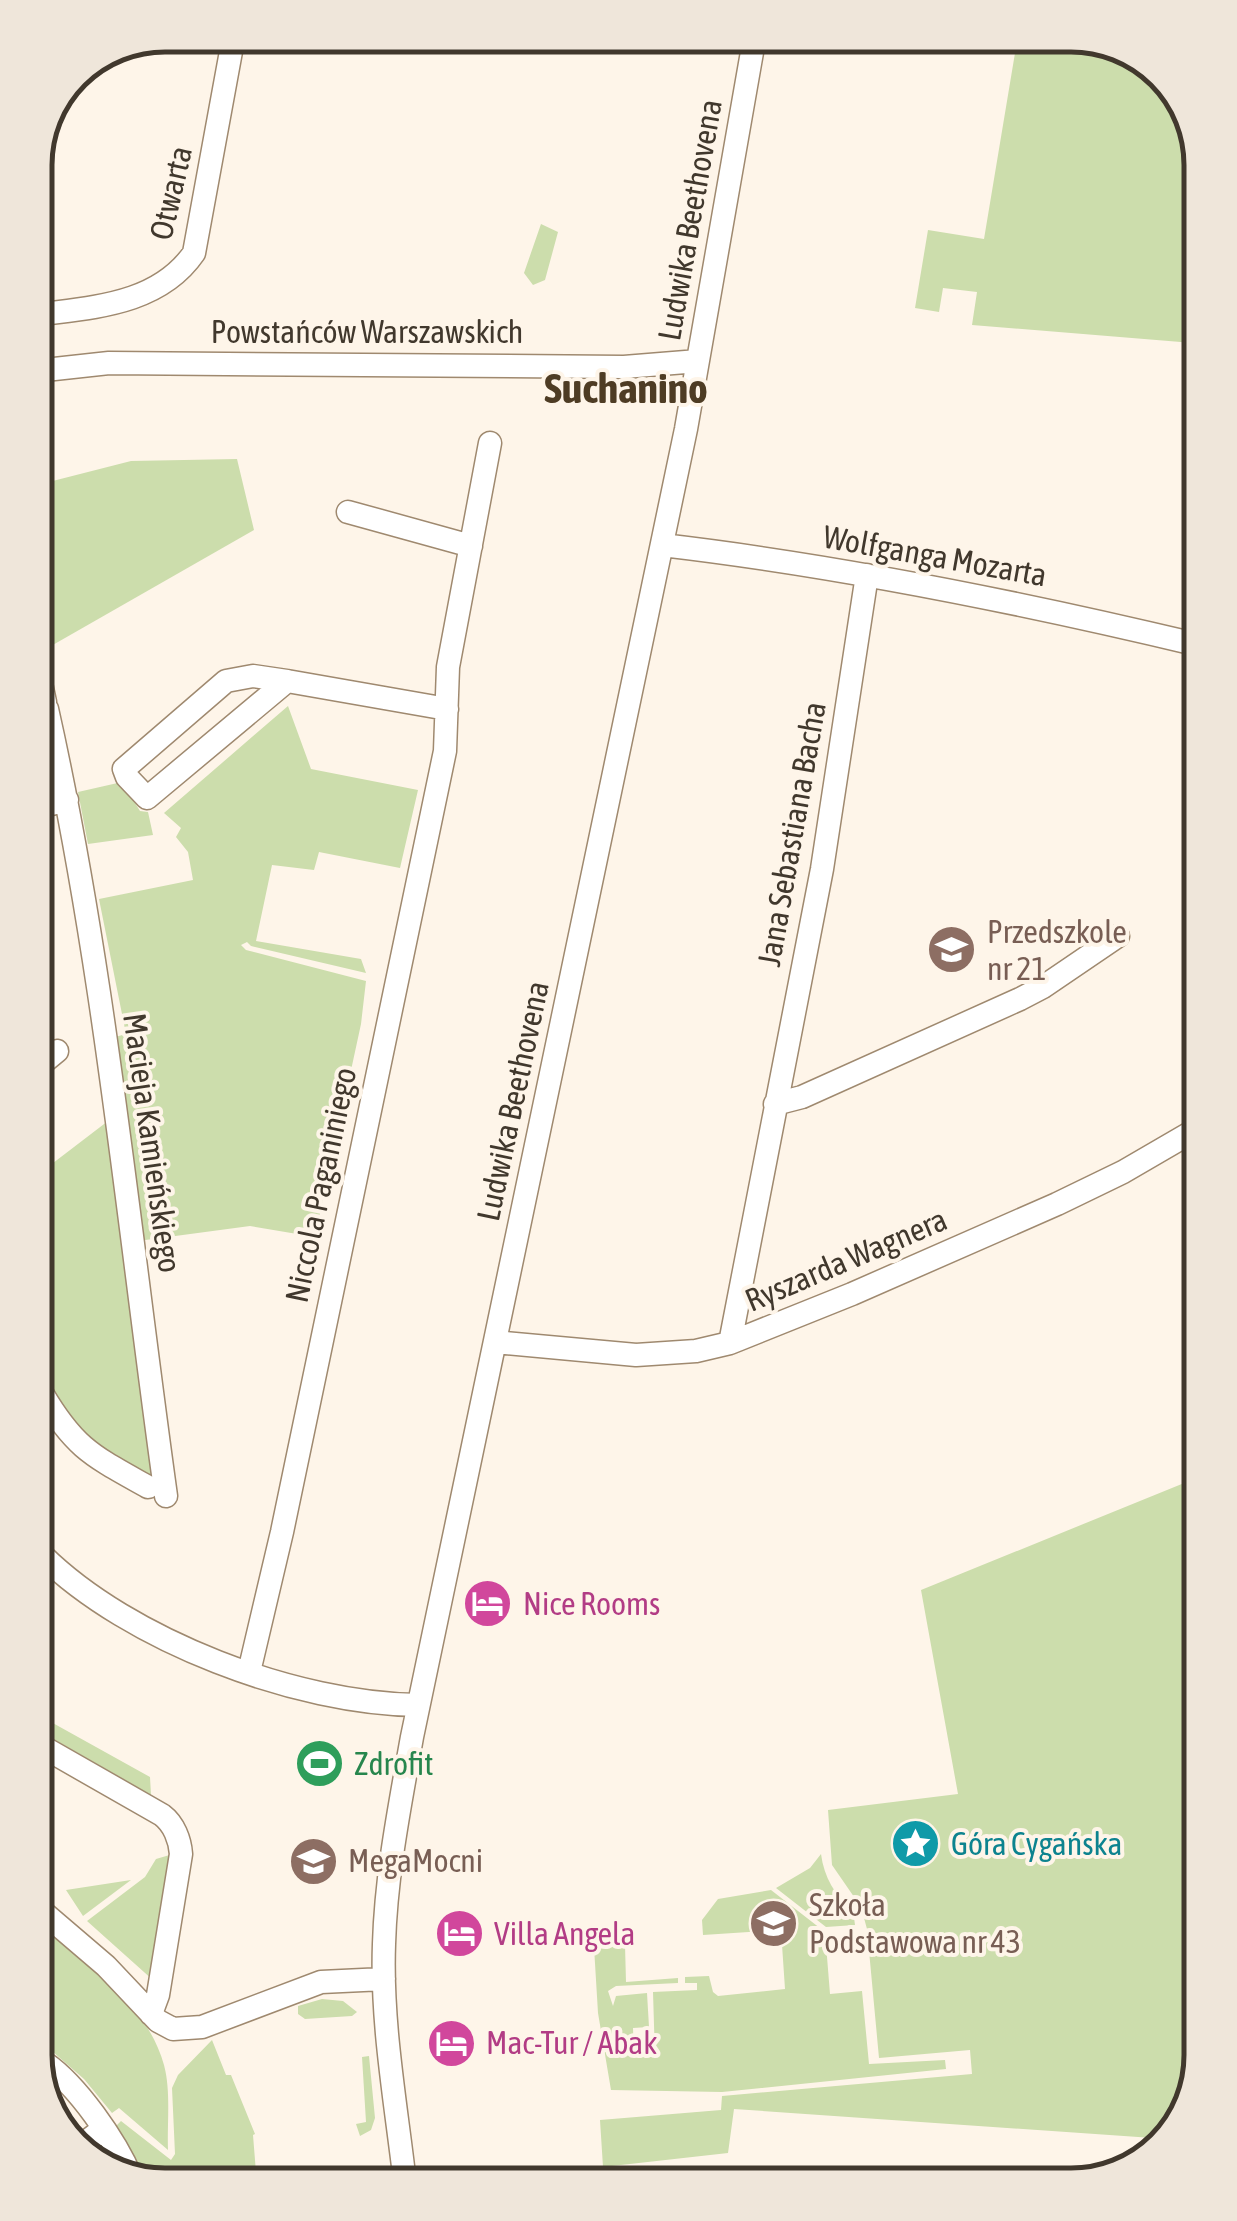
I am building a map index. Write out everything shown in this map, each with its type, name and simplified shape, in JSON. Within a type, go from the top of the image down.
[{"type":"street","name":"Otwarta","points":[[53,312],[134,298],[169,280],[194,254],[231,52]]},
{"type":"street","name":"Ludwika Beethovena","points":[[403,2168],[384,1979],[388,1877],[418,1705],[662,544],[752,53]]},
{"type":"street","name":"Powstańców Warszawskich","points":[[53,370],[109,363],[624,367],[698,361]]},
{"type":"street","name":"Niccola Paganiniego","points":[[249,1672],[445,751],[448,668],[490,443]]},
{"type":"street","points":[[348,512],[472,546]]},
{"type":"street","name":"Wolfganga Mozarta","points":[[662,544],[867,574],[1061,612],[1184,642]]},
{"type":"street","name":"Jana Sebastiana Bacha","points":[[730,1343],[822,869],[867,574]]},
{"type":"street","points":[[286,681],[147,798],[126,776],[124,769],[226,682],[252,676],[286,681],[447,709]]},
{"type":"street","name":"Macieja Kamieńskiego","points":[[52,1410],[81,1447],[157,1491],[111,1072],[67,800],[53,736]]},
{"type":"street","points":[[53,803],[67,800]]},
{"type":"street","points":[[775,1104],[802,1097],[1020,999],[1118,936]]},
{"type":"street","name":"Ryszarda Wagnera","points":[[495,1342],[636,1355],[696,1351],[730,1343],[1058,1204],[1184,1137]]},
{"type":"street","points":[[52,1563],[113,1609],[202,1656],[249,1672],[387,1704],[418,1705]]},
{"type":"street","points":[[52,1752],[162,1815],[169,1820],[178,1840],[181,1854],[158,1994],[151,2014]]},
{"type":"street","points":[[52,1920],[106,1966],[166,2026],[192,2030],[320,1982],[384,1979]]},
{"type":"street","points":[[54,2071],[103,2129],[120,2159]]},
{"type":"street","points":[[90,2139],[103,2129]]},
{"type":"green space","points":[[1015,53],[1079,53],[1108,59],[1134,72],[1156,91],[1176,122],[1182,144],[1184,342],[972,325],[977,292],[943,288],[939,312],[915,308],[928,230],[984,239]]},
{"type":"green space","points":[[541,224],[558,232],[545,280],[533,285],[524,273]]},
{"type":"green space","points":[[237,459],[254,530],[53,645],[53,481],[131,461]]},
{"type":"green space","points":[[288,706],[311,769],[418,790],[400,868],[319,852],[314,870],[272,865],[256,941],[361,959],[366,973],[247,942],[241,945],[246,950],[366,981],[361,1024],[315,1237],[250,1226],[123,1243],[153,1474],[149,1480],[78,1430],[52,1389],[52,1163],[108,1121],[97,1042],[126,1034],[99,899],[193,880],[188,852],[176,837],[181,828],[164,813]]},
{"type":"green space","points":[[122,782],[140,811],[148,812],[153,835],[88,844],[78,792]]},
{"type":"green space","points":[[1184,1483],[1184,2070],[1173,2105],[1148,2138],[734,2109],[728,2153],[603,2167],[600,2120],[721,2110],[722,2096],[972,2074],[970,2050],[879,2058],[867,1929],[861,1907],[832,1865],[828,1810],[958,1794],[921,1590]]},
{"type":"green space","points":[[52,1723],[150,1777],[151,1795],[52,1738]]},
{"type":"green space","points":[[173,1854],[154,1981],[87,1921],[145,1877],[156,1859]]},
{"type":"green space","points":[[821,1854],[831,1885],[853,1910],[855,1925],[826,1927],[776,1888],[810,1868]]},
{"type":"green space","points":[[131,1880],[83,1916],[66,1890]]},
{"type":"green space","points":[[771,1890],[825,1932],[830,1994],[862,1991],[869,2064],[945,2060],[946,2069],[722,2092],[611,2090],[598,2013],[594,1947],[625,1945],[626,1982],[678,1978],[678,1983],[616,1986],[608,1991],[613,2006],[616,1996],[647,1993],[649,2027],[633,2028],[634,2057],[655,2057],[653,1992],[697,1990],[697,1983],[685,1983],[685,1977],[709,1976],[718,1996],[785,1989],[781,1930],[703,1935],[702,1920],[718,1899]]},
{"type":"green space","points":[[52,1933],[114,1987],[156,2043],[167,2085],[168,2150],[119,2108],[112,2113],[84,2079],[52,2051]]},
{"type":"green space","points":[[322,1999],[343,2001],[357,2012],[352,2016],[305,2019],[298,2014],[298,2006]]},
{"type":"green space","points":[[212,2040],[255,2134],[256,2168],[158,2168],[132,2163],[115,2127],[121,2121],[171,2160],[175,2154],[172,2088],[178,2075]]},
{"type":"green space","points":[[369,2056],[375,2118],[371,2130],[360,2136],[356,2124],[366,2122],[362,2057]]},
{"type":"place","name":"Przedszkole nr 21","points":[[952,950]]},
{"type":"place","name":"Nice Rooms","points":[[488,1604]]},
{"type":"place","name":"Zdrofit","points":[[319,1764]]},
{"type":"place","name":"Góra Cygańska","points":[[916,1844]]},
{"type":"place","name":"MegaMocni","points":[[313,1861]]},
{"type":"place","name":"Szkoła Podstawowa nr 43","points":[[774,1923]]},
{"type":"place","name":"Villa Angela","points":[[459,1934]]},
{"type":"place","name":"Mac-Tur / Abak","points":[[451,2043]]},
{"type":"district","name":"Suchanino","points":[[626,388]]}]
